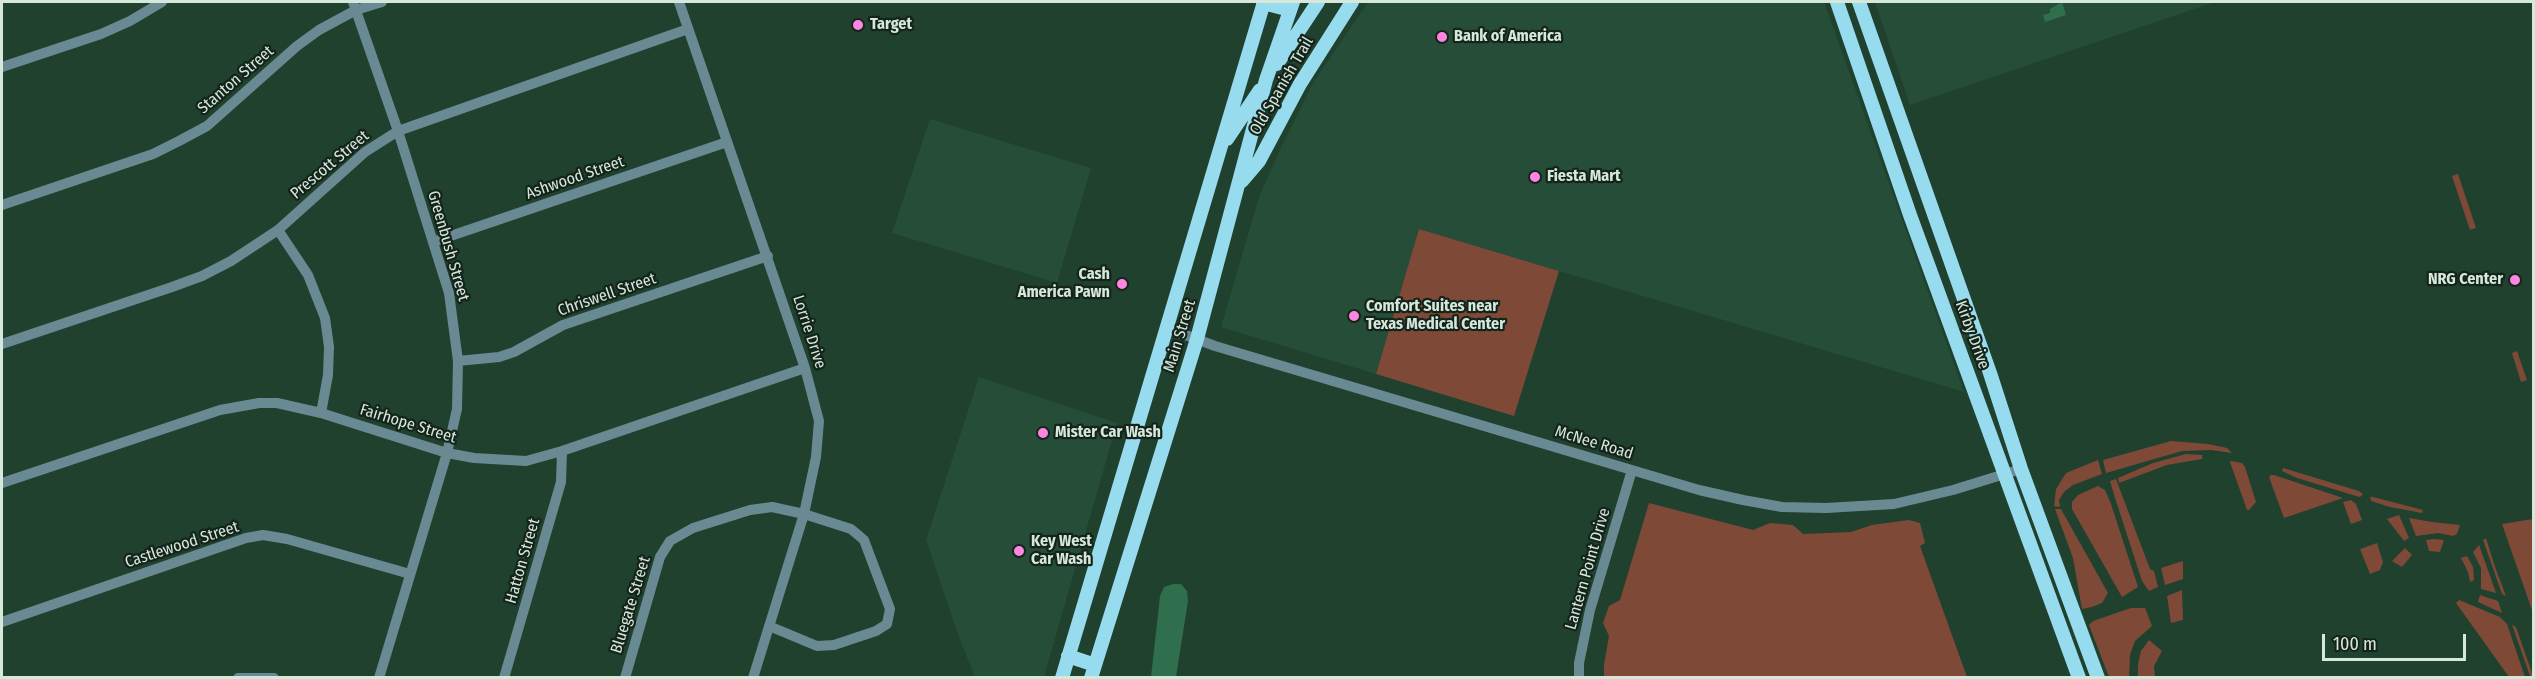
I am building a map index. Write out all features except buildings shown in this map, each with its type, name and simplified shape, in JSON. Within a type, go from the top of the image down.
[{"type":"main road","name":"Main Street","points":[[1062,678],[1220,151],[1262,2]]},
{"type":"main road","points":[[1262,2],[1292,6]]},
{"type":"main road","name":"Old Spanish Trail","points":[[1220,151],[1318,2]]},
{"type":"main road","name":"Old Spanish Trail","points":[[1239,184],[1259,161],[1300,84],[1350,2]]},
{"type":"main road","name":"Kirby Drive","points":[[1837,2],[1911,215],[2078,676]]},
{"type":"main road","name":"Kirby Drive","points":[[1859,2],[1990,373],[2021,469],[2096,673]]},
{"type":"main road","name":"Main Street","points":[[1093,671],[1197,339],[1266,80],[1292,6]]},
{"type":"main road","points":[[1884,133],[1902,127]]},
{"type":"main road","points":[[1068,656],[1093,671]]},
{"type":"main road","points":[[2078,676],[2096,673]]},
{"type":"street","points":[[2,67],[101,34],[130,21],[162,2]]},
{"type":"street","name":"Stanton Street","points":[[2,205],[153,154],[189,136],[207,126],[297,46],[319,30],[354,6],[382,2]]},
{"type":"street","name":"Lorrie Drive","points":[[679,2],[768,256],[805,368],[819,422],[819,439],[804,514],[753,678]]},
{"type":"street","name":"Greenbush Street","points":[[354,6],[398,131],[449,293],[458,361],[457,409],[447,453],[380,678]]},
{"type":"street","name":"Prescott Street","points":[[2,344],[202,276],[231,261],[278,230],[364,152],[398,131],[688,29]]},
{"type":"street","name":"Ashwood Street","points":[[433,242],[727,142]]},
{"type":"street","points":[[278,230],[308,275],[325,318],[329,347],[328,375],[321,413]]},
{"type":"street","name":"Chriswell Street","points":[[458,361],[499,357],[514,352],[563,324],[768,256]]},
{"type":"street","name":"McNee Road","points":[[1167,328],[1632,470],[1743,500],[1782,507],[1826,508],[1894,504],[1943,493],[2021,469]]},
{"type":"street","name":"Fairhope Street","points":[[2,483],[241,405],[277,403],[321,413],[447,453],[474,458],[526,461],[562,451],[805,368]]},
{"type":"street","name":"Hatton Street","points":[[504,678],[561,482],[562,451]]},
{"type":"street","name":"Lantern Point Drive","points":[[1579,678],[1579,663],[1590,610],[1632,470]]},
{"type":"street","name":"Bluegate Street","points":[[625,678],[660,557],[670,541],[693,528],[750,510],[772,507],[804,514],[851,529],[864,540],[890,609],[887,624],[876,631],[834,645],[817,646],[769,626]]},
{"type":"street","name":"Castlewood Street","points":[[2,622],[246,538],[263,535],[287,539],[410,574]]},
{"type":"street","points":[[238,678],[274,678]]},
{"type":"shaded area","points":[[1368,2],[1824,2],[1964,392],[1419,229],[1376,374],[1221,327],[1259,197],[1282,145],[1314,81]]},
{"type":"shaded area","points":[[1875,2],[2215,2],[1910,105]]},
{"type":"shaded area","points":[[2062,2],[2066,15],[2045,22],[2043,15],[2050,13],[2050,9]]},
{"type":"shaded area","points":[[930,119],[1091,168],[1057,283],[892,233]]},
{"type":"shaded area","points":[[2458,174],[2476,228],[2470,230],[2452,176]]},
{"type":"shaded area","points":[[1419,229],[1559,271],[1514,416],[1376,374]]},
{"type":"shaded area","points":[[2517,351],[2527,380],[2521,382],[2512,353]]},
{"type":"shaded area","points":[[979,377],[1117,423],[1044,677],[975,677],[926,540]]},
{"type":"shaded area","points":[[2171,441],[2208,444],[2227,448],[2232,453],[2211,450],[2182,451],[2106,473],[2103,460]]},
{"type":"shaded area","points":[[2186,454],[2202,455],[2202,459],[2167,465],[2119,483],[2118,478],[2153,463]]},
{"type":"shaded area","points":[[2098,460],[2102,474],[2073,485],[2064,492],[2059,500],[2060,507],[2054,506],[2056,489],[2066,473]]},
{"type":"shaded area","points":[[2231,461],[2242,463],[2245,467],[2256,502],[2249,510],[2247,510]]},
{"type":"shaded area","points":[[2283,468],[2363,494],[2360,497],[2297,478],[2282,471]]},
{"type":"shaded area","points":[[2271,475],[2343,498],[2284,518],[2269,477]]},
{"type":"shaded area","points":[[2116,479],[2150,569],[2154,571],[2158,587],[2149,591],[2142,581],[2115,498],[2110,481]]},
{"type":"shaded area","points":[[2098,486],[2105,490],[2111,504],[2138,587],[2122,597],[2072,509],[2072,502],[2078,495]]},
{"type":"shaded area","points":[[2370,497],[2423,510],[2422,513],[2390,507],[2371,501]]},
{"type":"shaded area","points":[[2351,500],[2356,504],[2362,520],[2351,524],[2343,502]]},
{"type":"shaded area","points":[[1649,503],[1753,530],[1770,523],[1793,525],[1803,534],[1851,532],[1872,525],[1909,520],[1920,523],[1925,543],[1920,546],[1967,677],[1604,677],[1609,636],[1603,623],[1609,606],[1620,600]]},
{"type":"shaded area","points":[[2055,509],[2061,509],[2108,593],[2102,603],[2082,609],[2073,558]]},
{"type":"shaded area","points":[[2399,515],[2409,538],[2404,541],[2387,519]]},
{"type":"shaded area","points":[[2409,518],[2460,525],[2457,534],[2453,536],[2438,533],[2416,536]]},
{"type":"shaded area","points":[[2534,519],[2533,613],[2502,524]]},
{"type":"shaded area","points":[[2486,538],[2506,596],[2502,594],[2483,540]]},
{"type":"shaded area","points":[[2426,540],[2444,540],[2440,552],[2429,551]]},
{"type":"shaded area","points":[[2377,543],[2383,562],[2380,570],[2370,574],[2360,549]]},
{"type":"shaded area","points":[[2479,545],[2496,593],[2481,589],[2481,568],[2473,552]]},
{"type":"shaded area","points":[[2405,548],[2412,555],[2402,567],[2392,561]]},
{"type":"shaded area","points":[[2467,556],[2473,567],[2474,580],[2470,582],[2461,558]]},
{"type":"shaded area","points":[[2183,561],[2183,579],[2165,585],[2161,568]]},
{"type":"shaded area","points":[[1181,584],[1187,591],[1188,601],[1176,677],[1151,677],[1160,596],[1164,587]]},
{"type":"shaded area","points":[[2182,590],[2183,620],[2171,623],[2167,596]]},
{"type":"shaded area","points":[[2480,595],[2498,601],[2502,613],[2478,602]]},
{"type":"shaded area","points":[[2459,600],[2500,617],[2507,624],[2525,677],[2509,677],[2456,603]]},
{"type":"shaded area","points":[[2131,608],[2145,608],[2152,626],[2135,641],[2130,655],[2129,677],[2109,677],[2089,625],[2093,621]]},
{"type":"shaded area","points":[[2512,625],[2516,627],[2533,676],[2530,676]]},
{"type":"shaded area","points":[[2149,640],[2162,651],[2154,666],[2155,677],[2138,677],[2141,651]]},
{"type":"place","name":"Target","points":[[858,25]]},
{"type":"place","name":"Bank of America","points":[[1442,37]]},
{"type":"place","name":"Fiesta Mart","points":[[1535,177]]},
{"type":"place","name":"NRG Center","points":[[2515,280]]},
{"type":"place","name":"Cash America Pawn","points":[[1122,284]]},
{"type":"place","name":"Comfort Suites near Texas Medical Center","points":[[1354,316]]},
{"type":"place","name":"Mister Car Wash","points":[[1043,433]]},
{"type":"place","name":"Key West Car Wash","points":[[1019,551]]}]
